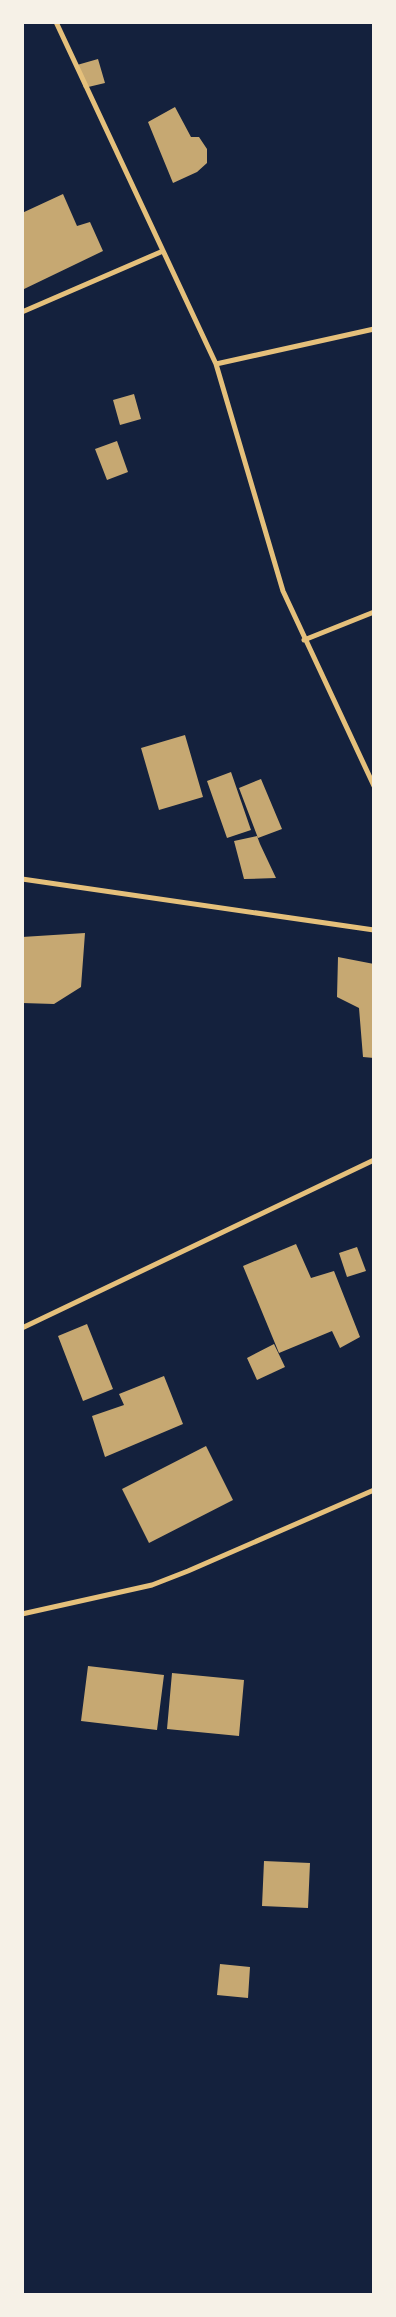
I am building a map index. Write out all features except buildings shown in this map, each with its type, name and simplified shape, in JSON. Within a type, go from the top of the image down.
[{"type":"street","points":[[56,22],[216,364],[283,591],[304,640],[374,786]]},
{"type":"street","points":[[22,312],[163,251]]},
{"type":"street","points":[[216,364],[374,329]]},
{"type":"street","points":[[304,640],[374,612]]},
{"type":"street","points":[[22,879],[374,930]]},
{"type":"street","points":[[22,1328],[374,1160]]},
{"type":"street","points":[[22,1614],[152,1585],[374,1490]]}]
